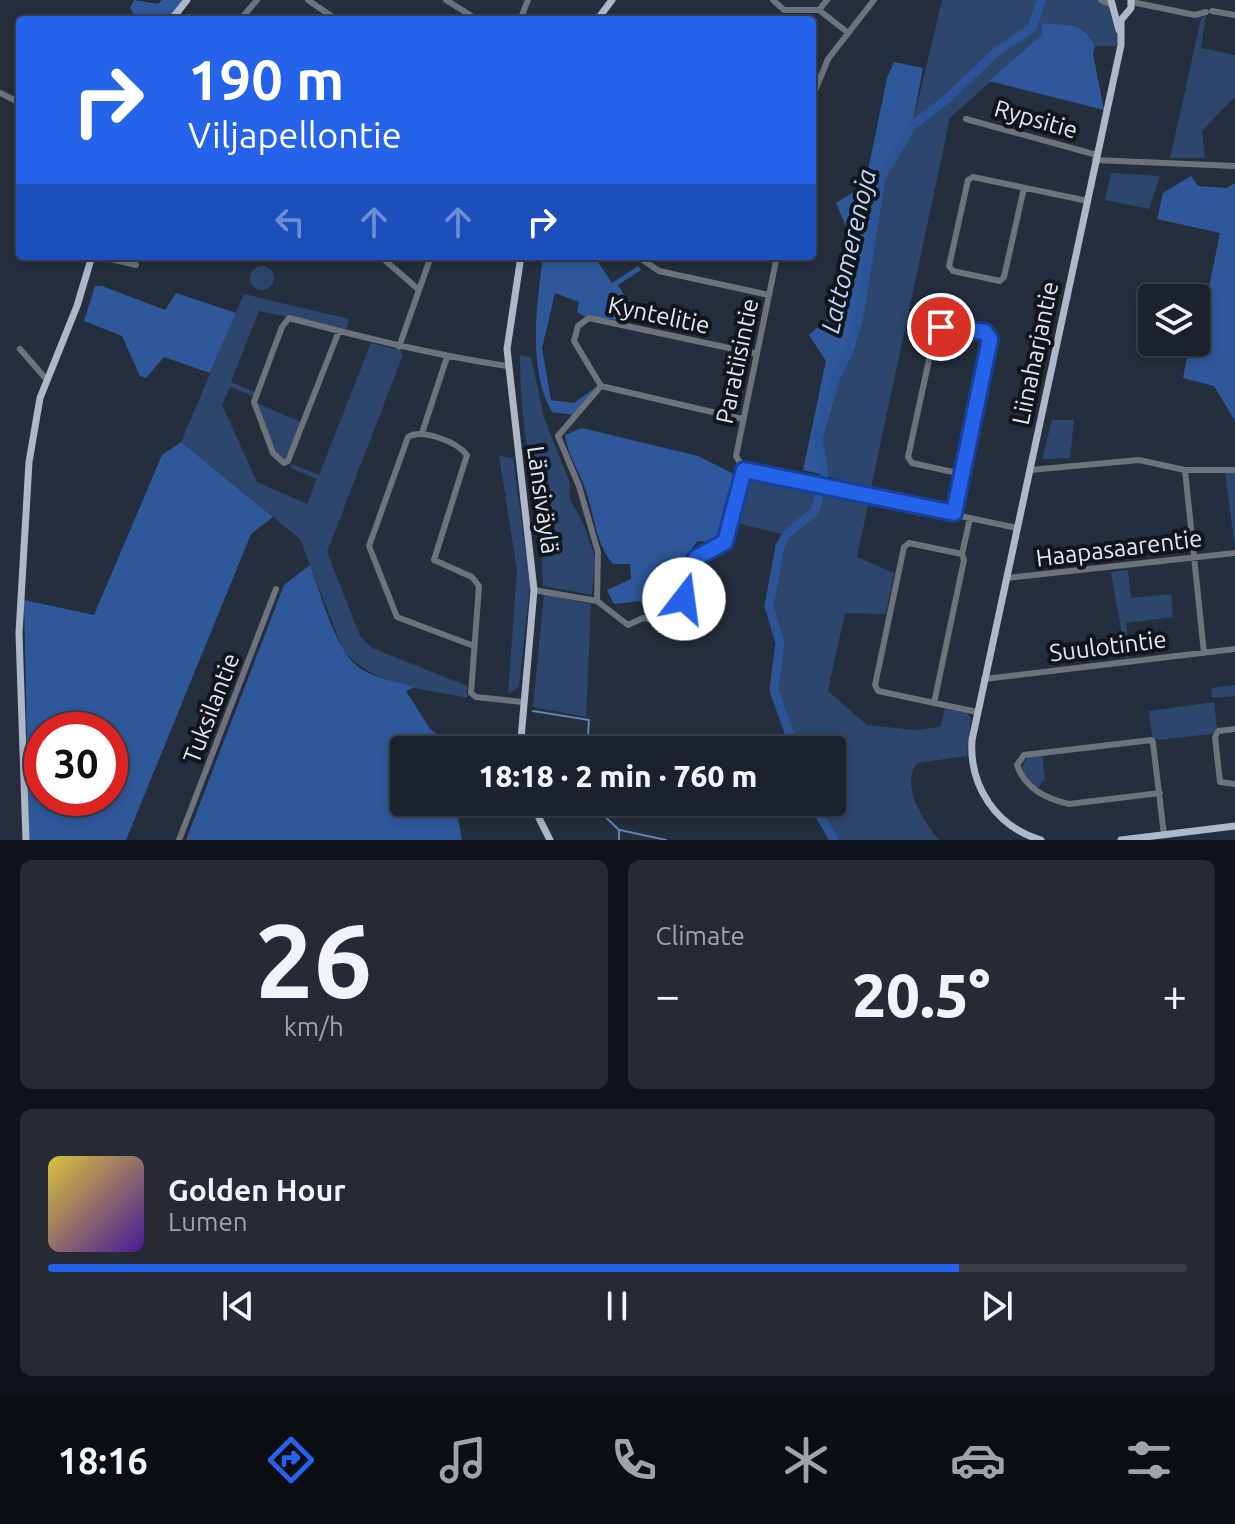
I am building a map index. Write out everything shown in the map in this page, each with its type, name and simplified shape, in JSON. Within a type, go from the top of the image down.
[{"type":"main road","points":[[174,16],[187,0]]},
{"type":"main road","points":[[1111,5],[1124,15],[1131,1]]},
{"type":"main road","name":"Liinaharjantie","points":[[1111,5],[1121,36]]},
{"type":"main road","name":"Liinaharjantie","points":[[1041,840],[1008,824],[978,787],[971,750],[1088,201],[1124,15]]},
{"type":"main road","points":[[26,840],[19,701],[20,604],[34,421],[91,260]]},
{"type":"main road","name":"Länsiväylä","points":[[520,260],[510,313],[507,366],[534,590],[521,736]]},
{"type":"main road","points":[[538,816],[550,840]]},
{"type":"main road","points":[[1121,840],[1235,826]]},
{"type":"street","points":[[243,16],[257,0]]},
{"type":"street","points":[[308,0],[331,16]]},
{"type":"street","points":[[446,0],[472,16]]},
{"type":"street","points":[[773,0],[784,10],[819,10],[847,32]]},
{"type":"street","points":[[819,10],[827,0]]},
{"type":"street","points":[[816,88],[828,59],[874,0]]},
{"type":"street","points":[[1101,0],[1111,5]]},
{"type":"street","points":[[1131,1],[1195,15],[1209,11],[1235,15]]},
{"type":"street","name":"Rypsitie","points":[[966,119],[1096,158],[1232,166]]},
{"type":"street","points":[[1232,166],[1235,158]]},
{"type":"street","points":[[1024,188],[1004,277],[1000,281],[953,271],[949,266],[968,180],[973,177],[1088,201]]},
{"type":"street","points":[[115,260],[136,265]]},
{"type":"street","points":[[385,260],[418,289]]},
{"type":"street","points":[[399,347],[429,260]]},
{"type":"street","points":[[640,260],[659,271],[769,295]]},
{"type":"street","name":"Paratiisintie","points":[[744,470],[736,456],[776,260]]},
{"type":"street","name":"Kyntelitie","points":[[601,386],[574,341],[578,326],[589,318],[757,354]]},
{"type":"street","points":[[339,331],[288,461],[284,463],[273,453],[254,402],[286,320],[339,331],[447,357],[507,366]]},
{"type":"street","points":[[954,513],[990,339],[985,332],[941,327],[935,332],[908,457],[912,463],[962,474]]},
{"type":"street","points":[[20,349],[47,380]]},
{"type":"street","points":[[422,433],[447,357]]},
{"type":"street","points":[[597,601],[598,552],[579,486],[558,436],[601,386],[742,419]]},
{"type":"street","points":[[474,646],[397,617],[369,546],[408,437],[422,433],[459,447],[467,455],[434,560],[472,577],[479,586],[471,687],[474,696],[523,702]]},
{"type":"street","points":[[1030,470],[1139,460],[1185,470],[1235,470]]},
{"type":"street","points":[[534,590],[597,601],[628,625],[643,618],[660,621],[680,617],[693,563],[725,542],[744,470],[1017,528]]},
{"type":"street","points":[[1185,470],[1204,653]]},
{"type":"street","points":[[934,703],[970,518]]},
{"type":"street","points":[[962,554],[909,543],[904,547],[875,685],[878,691],[977,712]]},
{"type":"street","name":"Haapasaarentie","points":[[1007,578],[1235,553]]},
{"type":"street","name":"Tuksilantie","points":[[179,840],[276,589]]},
{"type":"street","name":"Suulotintie","points":[[984,679],[1235,649]]},
{"type":"street","points":[[1235,729],[1218,731],[1215,737],[1220,782],[1235,784]]},
{"type":"street","points":[[1160,793],[1069,804],[1043,796],[1030,787],[1017,765],[1024,755],[1152,740],[1160,793],[1164,835]]},
{"type":"shaded area","points":[[134,0],[158,4],[162,0],[183,0],[170,16],[135,16],[130,8]]},
{"type":"shaded area","points":[[942,0],[1097,0],[1109,5],[1121,36],[1116,46],[1095,46],[1079,28],[1043,23],[1042,35],[950,118],[871,488],[824,475],[818,438],[836,377],[849,351],[859,317],[881,178],[912,126]]},
{"type":"shaded area","points":[[1206,15],[1201,48],[1235,55],[1235,97],[1202,131],[1205,158],[1170,158],[1201,18]]},
{"type":"shaded area","points":[[1042,23],[1073,26],[1090,38],[1095,46],[1093,54],[1104,110],[989,81],[1042,35]]},
{"type":"shaded area","points":[[894,62],[923,68],[912,126],[881,178],[859,317],[849,351],[836,377],[818,438],[824,475],[803,470],[826,361],[809,335],[838,309],[851,238],[836,203],[865,185],[887,78]]},
{"type":"shaded area","points":[[1111,173],[1160,176],[1149,209],[1105,200]]},
{"type":"shaded area","points":[[1191,176],[1198,186],[1227,188],[1235,183],[1235,421],[1214,386],[1183,378],[1187,356],[1210,356],[1210,284],[1220,233],[1157,219],[1163,193]]},
{"type":"shaded area","points":[[542,260],[597,260],[612,283],[638,266],[641,270],[618,285],[624,295],[618,320],[586,317],[577,312],[579,302],[555,293],[542,348],[551,400],[574,403],[596,387],[574,415],[552,412],[544,395],[537,356],[538,294]]},
{"type":"shaded area","points":[[262,266],[273,273],[274,278],[267,289],[262,290],[251,283],[250,278],[257,267]]},
{"type":"shaded area","points":[[95,286],[165,310],[176,293],[236,313],[210,373],[164,357],[146,378],[140,376],[122,336],[84,321]]},
{"type":"shaded area","points":[[244,294],[349,319],[346,329],[259,311],[231,382],[255,392],[253,396],[230,387],[222,405],[257,482],[307,504],[317,479],[290,468],[292,464],[319,475],[371,343],[401,351],[403,355],[327,552],[360,636],[372,648],[467,686],[467,698],[384,679],[355,662],[343,650],[300,539],[181,442]]},
{"type":"shaded area","points":[[520,355],[531,357],[544,418],[569,481],[570,499],[584,525],[595,557],[592,595],[543,586],[523,413]]},
{"type":"shaded area","points":[[254,402],[303,423],[288,461],[276,457]]},
{"type":"shaded area","points":[[1052,420],[1074,420],[1070,458],[1042,459]]},
{"type":"shaded area","points":[[582,428],[698,456],[734,474],[732,500],[720,537],[717,543],[698,541],[689,555],[680,588],[672,603],[663,600],[649,607],[639,601],[614,604],[607,590],[631,579],[630,564],[613,564],[599,540],[587,494],[565,435]]},
{"type":"shaded area","points":[[181,442],[273,517],[251,534],[126,840],[29,840],[28,816],[128,816],[128,712],[26,712],[24,600],[94,615],[162,455]]},
{"type":"shaded area","points":[[499,456],[513,458],[530,585],[519,687],[508,694],[517,570]]},
{"type":"shaded area","points":[[749,473],[818,488],[812,510],[781,534],[733,522],[744,476]]},
{"type":"shaded area","points":[[1225,473],[1235,473],[1235,548]]},
{"type":"shaded area","points":[[824,490],[869,501],[857,557],[894,573],[886,614],[845,613],[828,691],[867,725],[915,730],[940,727],[945,709],[967,713],[971,718],[967,756],[917,763],[912,772],[912,792],[916,803],[939,840],[837,840],[823,816],[846,816],[846,736],[792,736],[776,686],[782,647],[772,598],[783,543],[816,512]]},
{"type":"shaded area","points":[[310,565],[335,633],[349,658],[370,674],[415,687],[406,691],[430,729],[440,736],[390,736],[390,816],[458,816],[462,840],[186,840],[284,585]]},
{"type":"shaded area","points":[[1128,570],[1131,598],[1171,594],[1173,617],[1126,623],[1129,658],[1126,658],[1111,572]]},
{"type":"shaded area","points":[[544,594],[591,604],[586,717],[533,707]]},
{"type":"shaded area","points":[[1235,685],[1235,696],[1212,698],[1211,688]]},
{"type":"shaded area","points":[[1214,702],[1217,728],[1211,734],[1157,740],[1152,736],[1149,711]]},
{"type":"shaded area","points":[[1042,755],[1045,779],[1037,789],[1023,774],[1022,767],[1028,757]]},
{"type":"waterway","name":"Lattomerenoja","points":[[824,475],[818,438],[836,377],[849,351],[859,317],[881,178],[912,126],[947,99],[996,52],[1032,28],[1041,0]]},
{"type":"waterway","name":"Lattomerenoja","points":[[790,736],[774,690],[780,643],[769,606],[780,546],[787,534],[815,511],[821,489]]},
{"type":"waterway","points":[[533,711],[589,720],[588,736]]},
{"type":"waterway","points":[[604,816],[619,830],[619,840]]},
{"type":"waterway","name":"Lattomerenoja","points":[[820,816],[834,840]]},
{"type":"waterway","points":[[620,830],[666,840]]},
{"type":"route","points":[[684,599],[690,568],[696,558],[716,550],[725,542],[744,470],[954,513],[990,339],[985,332],[941,327]]}]
